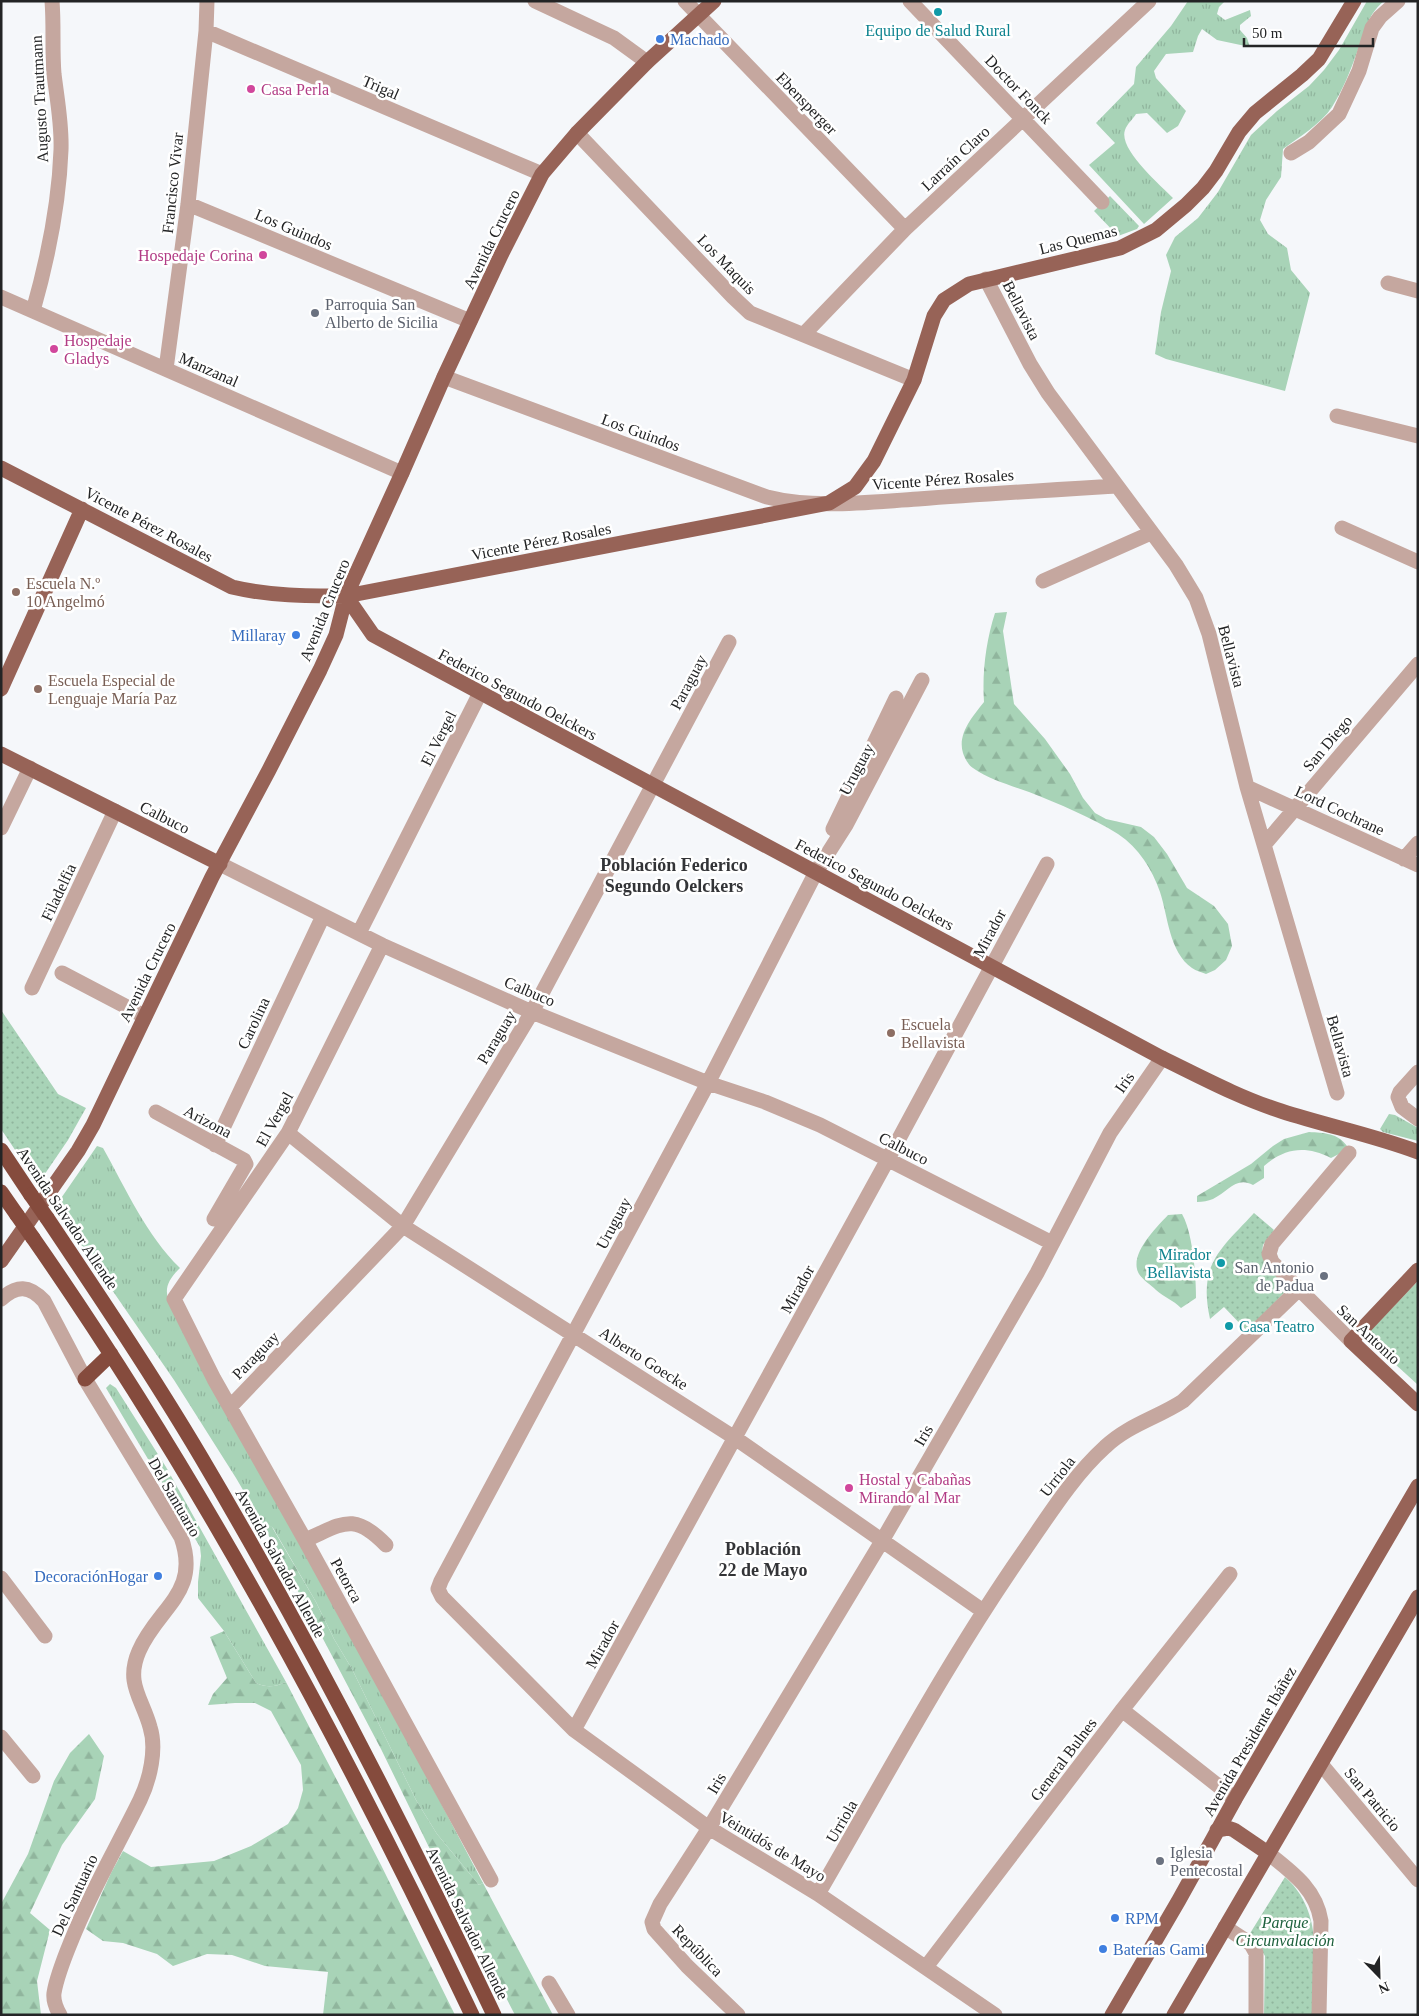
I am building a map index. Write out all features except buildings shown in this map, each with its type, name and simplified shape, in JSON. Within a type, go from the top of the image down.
[{"type":"highway","name":"Avenida Salvador Allende","points":[[1,1150],[146,1368],[200,1456],[273,1582],[340,1705],[450,1923],[494,2015]]},
{"type":"highway","points":[[1,1192],[111,1354],[168,1443],[286,1650],[409,1883],[472,2015]]},
{"type":"highway","points":[[85,1380],[111,1354]]},
{"type":"main road","name":"Avenida Crucero","points":[[1,1261],[87,1136],[144,1016],[220,864],[320,670],[336,636],[346,596],[444,377],[542,174],[577,132],[647,62],[714,1]]},
{"type":"main road","name":"Las Quemas","points":[[830,503],[845,494],[862,479],[874,461],[914,380],[938,307],[962,287],[986,279],[1120,248],[1145,237],[1166,224],[1203,188],[1240,132],[1255,113],[1319,59],[1354,1]]},
{"type":"main road","name":"Vicente Pérez Rosales","points":[[1,468],[232,587],[260,593],[291,596],[346,596],[830,503]]},
{"type":"main road","points":[[1,689],[82,509]]},
{"type":"main road","name":"Federico Segundo Oelckers","points":[[346,596],[373,635],[1162,1058],[1239,1095],[1282,1112],[1387,1141],[1418,1152]]},
{"type":"main road","name":"Calbuco","points":[[1,754],[220,864]]},
{"type":"main road","points":[[1351,1341],[1418,1270]]},
{"type":"main road","name":"San Antonio","points":[[1351,1341],[1418,1404]]},
{"type":"main road","name":"Avenida Presidente Ibáñez","points":[[1112,2015],[1175,1908],[1217,1830],[1418,1486]]},
{"type":"main road","points":[[1174,2015],[1418,1596]]},
{"type":"main road","points":[[1217,1830],[1228,1828],[1234,1830],[1268,1853]]},
{"type":"street","name":"Augusto Trautmann","points":[[33,311],[49,250],[61,148],[54,72],[52,1]]},
{"type":"street","name":"Francisco Vivar","points":[[166,369],[188,204],[206,31],[207,1]]},
{"type":"street","points":[[535,1],[614,38],[647,62]]},
{"type":"street","name":"Ebensperger","points":[[685,1],[905,229]]},
{"type":"street","name":"Doctor Fonck","points":[[910,1],[1102,202]]},
{"type":"street","name":"Larraín Claro","points":[[804,334],[905,229],[1149,1]]},
{"type":"street","points":[[1291,153],[1309,142],[1339,114],[1359,71],[1372,28],[1380,17],[1398,1]]},
{"type":"street","name":"Trigal","points":[[206,31],[542,174]]},
{"type":"street","name":"Los Maquis","points":[[577,132],[750,313],[914,380]]},
{"type":"street","name":"Los Guindos","points":[[188,204],[470,321]]},
{"type":"street","name":"Bellavista","points":[[986,279],[1030,364],[1048,393],[1115,486],[1183,575],[1201,610],[1209,634],[1247,787],[1336,1093]]},
{"type":"street","points":[[1388,283],[1418,290]]},
{"type":"street","name":"Manzanal","points":[[1,297],[402,473]]},
{"type":"street","name":"Los Guindos","points":[[444,377],[767,497],[800,504],[830,503]]},
{"type":"street","points":[[1337,416],[1418,436]]},
{"type":"street","name":"Vicente Pérez Rosales","points":[[830,503],[1115,486]]},
{"type":"street","points":[[1342,528],[1418,562]]},
{"type":"street","points":[[1043,581],[1152,533]]},
{"type":"street","name":"Paraguay","points":[[230,1407],[403,1226],[532,1012],[729,642]]},
{"type":"street","name":"San Diego","points":[[1264,845],[1418,664]]},
{"type":"street","name":"Uruguay","points":[[816,872],[846,825],[922,680]]},
{"type":"street","name":"El Vergel","points":[[359,934],[480,693]]},
{"type":"street","name":"Uruguay","points":[[438,1589],[708,1083],[816,872],[832,832],[896,698]]},
{"type":"street","points":[[1,828],[30,768]]},
{"type":"street","name":"Lord Cochrane","points":[[1247,787],[1411,862]]},
{"type":"street","name":"Filadelfia","points":[[32,988],[115,811]]},
{"type":"street","points":[[1411,862],[1418,843]]},
{"type":"street","name":"Calbuco","points":[[220,864],[382,945],[532,1012],[708,1083],[765,1102],[820,1125],[1052,1243]]},
{"type":"street","name":"Mirador","points":[[574,1730],[888,1159],[1047,864]]},
{"type":"street","name":"Carolina","points":[[215,1146],[323,916]]},
{"type":"street","name":"El Vergel","points":[[175,1296],[288,1133],[382,945]]},
{"type":"street","points":[[62,973],[144,1016]]},
{"type":"street","name":"Iris","points":[[709,1828],[882,1541],[1037,1273],[1110,1133],[1162,1058]]},
{"type":"street","points":[[1418,1072],[1400,1092],[1398,1097],[1402,1107],[1418,1119]]},
{"type":"street","name":"Arizona","points":[[156,1112],[215,1146],[244,1160],[246,1164],[214,1219]]},
{"type":"street","name":"Alberto Goecke","points":[[288,1133],[403,1226],[735,1438],[983,1611]]},
{"type":"street","points":[[1298,1290],[1272,1262],[1269,1254],[1272,1244],[1350,1153]]},
{"type":"street","name":"Del Santuario","points":[[1,1299],[18,1289],[36,1292],[44,1301],[85,1380],[181,1538],[188,1561],[187,1574],[182,1587],[145,1640],[135,1662],[136,1694],[150,1728],[152,1745],[149,1774],[141,1798],[84,1908],[63,1961],[54,1994],[56,2008],[60,2015]]},
{"type":"street","name":"San Antonio","points":[[1298,1290],[1351,1341]]},
{"type":"street","name":"Urriola","points":[[818,1894],[983,1611],[1073,1482],[1104,1448],[1124,1432],[1140,1422],[1162,1414],[1183,1401],[1298,1290]]},
{"type":"street","name":"Petorca","points":[[175,1296],[175,1301],[185,1322],[230,1407],[491,1880]]},
{"type":"street","points":[[305,1540],[346,1523],[360,1525],[373,1531],[386,1544]]},
{"type":"street","name":"General Bulnes","points":[[926,1967],[1122,1710],[1230,1574]]},
{"type":"street","points":[[1,1578],[45,1636]]},
{"type":"street","name":"Veintidós de Mayo","points":[[438,1589],[442,1597],[574,1730],[709,1828],[818,1894],[995,2015]]},
{"type":"street","points":[[1122,1710],[1235,1799]]},
{"type":"street","points":[[1,1736],[33,1776]]},
{"type":"street","name":"San Patricio","points":[[1321,1764],[1418,1880]]},
{"type":"street","name":"República","points":[[709,1828],[660,1904],[652,1926],[686,1966],[738,2015]]},
{"type":"street","points":[[1268,1853],[1300,1879],[1311,1893],[1318,1907],[1321,1921],[1319,2015]]},
{"type":"street","points":[[1225,1927],[1250,1944],[1256,1953],[1256,2015]]},
{"type":"street","points":[[549,1983],[568,2015]]},
{"type":"green space","points":[[1188,1],[1225,1],[1219,7],[1217,14],[1225,20],[1250,10],[1251,16],[1240,25],[1240,30],[1247,38],[1250,47],[1217,40],[1202,29],[1193,52],[1166,54],[1154,71],[1156,78],[1186,111],[1178,126],[1167,133],[1147,113],[1136,114],[1125,130],[1128,147],[1134,156],[1150,176],[1173,198],[1144,224],[1089,165],[1115,143],[1096,123],[1134,84],[1136,67],[1171,26]]},
{"type":"green space","points":[[1367,1],[1384,1],[1373,13],[1366,26],[1348,75],[1332,107],[1316,125],[1283,149],[1281,177],[1266,200],[1260,220],[1268,234],[1287,248],[1291,270],[1310,293],[1285,391],[1166,359],[1155,354],[1161,312],[1171,271],[1166,255],[1175,237],[1198,218],[1218,192],[1251,135],[1277,111],[1309,86],[1324,70],[1339,50]]},
{"type":"green space","points":[[1110,196],[1139,226],[1137,229],[1118,236],[1094,211]]},
{"type":"green space","points":[[1007,612],[1003,631],[1014,704],[1045,739],[1070,774],[1083,798],[1095,813],[1106,819],[1141,827],[1154,837],[1167,854],[1187,888],[1214,906],[1228,924],[1232,946],[1226,960],[1215,970],[1206,974],[1195,970],[1178,953],[1170,933],[1160,892],[1153,875],[1138,852],[1126,840],[1108,828],[1075,811],[986,776],[968,763],[963,753],[962,739],[971,719],[984,702],[984,668],[995,613]]},
{"type":"green space","points":[[1,1010],[58,1094],[86,1108],[68,1140],[38,1184],[1,1129]]},
{"type":"green space","points":[[1389,1114],[1395,1115],[1418,1128],[1418,1141],[1383,1132],[1380,1129]]},
{"type":"green space","points":[[1309,1132],[1325,1133],[1339,1138],[1347,1146],[1345,1151],[1331,1158],[1313,1151],[1296,1150],[1288,1152],[1264,1166],[1264,1178],[1253,1185],[1242,1182],[1232,1186],[1213,1199],[1197,1202],[1197,1196],[1251,1164],[1284,1139]]},
{"type":"green space","points":[[97,1146],[103,1148],[147,1226],[180,1268],[167,1287],[169,1303],[414,1752],[483,1883],[479,1885],[437,1834],[416,1800],[352,1669],[273,1528],[260,1519],[174,1380],[55,1207]]},
{"type":"green space","points":[[1254,1213],[1274,1230],[1263,1245],[1262,1254],[1286,1285],[1285,1292],[1247,1331],[1224,1307],[1210,1319],[1207,1284],[1215,1259],[1222,1248]]},
{"type":"green space","points":[[1182,1214],[1191,1243],[1196,1298],[1181,1308],[1139,1274],[1137,1259],[1145,1242],[1168,1215]]},
{"type":"green space","points":[[1418,1281],[1418,1385],[1371,1342],[1368,1333]]},
{"type":"green space","points":[[110,1384],[116,1388],[166,1467],[286,1682],[271,1686],[256,1683],[224,1631],[198,1598],[200,1547],[106,1388]]},
{"type":"green space","points":[[260,1519],[272,1527],[316,1602],[334,1639],[352,1669],[416,1800],[437,1834],[479,1885],[483,1883],[553,2015],[515,2015],[445,1880],[381,1749]]},
{"type":"green space","points":[[224,1631],[256,1683],[271,1686],[286,1682],[381,1865],[455,2015],[323,2015],[328,1972],[265,1966],[232,1955],[207,1954],[173,1966],[157,1954],[123,1943],[103,1941],[86,1929],[123,1851],[151,1867],[214,1861],[251,1846],[288,1824],[298,1808],[303,1790],[301,1765],[271,1711],[255,1703],[208,1705],[213,1694],[227,1678],[210,1637]]},
{"type":"green space","points":[[89,1734],[104,1756],[95,1799],[62,1845],[30,1913],[50,1930],[37,1981],[41,2015],[1,2015],[1,1904],[28,1854],[54,1781],[70,1753]]},
{"type":"green space","name":"Parque Circunvalación","points":[[1285,1877],[1298,1891],[1312,1923],[1315,1959],[1313,2015],[1264,2015],[1265,1956],[1256,1941],[1249,1935]]},
{"type":"place","name":"Equipo de Salud Rural","points":[[938,12]]},
{"type":"place","name":"Machado","points":[[660,39]]},
{"type":"place","name":"Casa Perla","points":[[251,89]]},
{"type":"place","name":"Hospedaje Corina","points":[[263,255]]},
{"type":"place","name":"Parroquia San Alberto de Sicilia","points":[[315,313]]},
{"type":"place","name":"Hospedaje Gladys","points":[[54,349]]},
{"type":"place","name":"Escuela N.º 10 Angelmó","points":[[16,592]]},
{"type":"place","name":"Millaray","points":[[296,635]]},
{"type":"place","name":"Escuela Especial de Lenguaje María Paz","points":[[38,689]]},
{"type":"place","name":"Escuela Bellavista","points":[[891,1033]]},
{"type":"place","name":"Mirador Bellavista","points":[[1221,1263]]},
{"type":"place","name":"San Antonio de Padua","points":[[1324,1276]]},
{"type":"place","name":"Casa Teatro","points":[[1229,1326]]},
{"type":"place","name":"Hostal y Cabañas Mirando al Mar","points":[[849,1488]]},
{"type":"place","name":"DecoraciónHogar","points":[[158,1576]]},
{"type":"place","name":"Iglesia Pentecostal","points":[[1160,1861]]},
{"type":"place","name":"RPM","points":[[1115,1918]]},
{"type":"place","name":"Baterías Gami","points":[[1103,1949]]},
{"type":"district","name":"Población Federico Segundo Oelckers","points":[[674,875]]},
{"type":"district","name":"Población 22 de Mayo","points":[[763,1559]]}]
